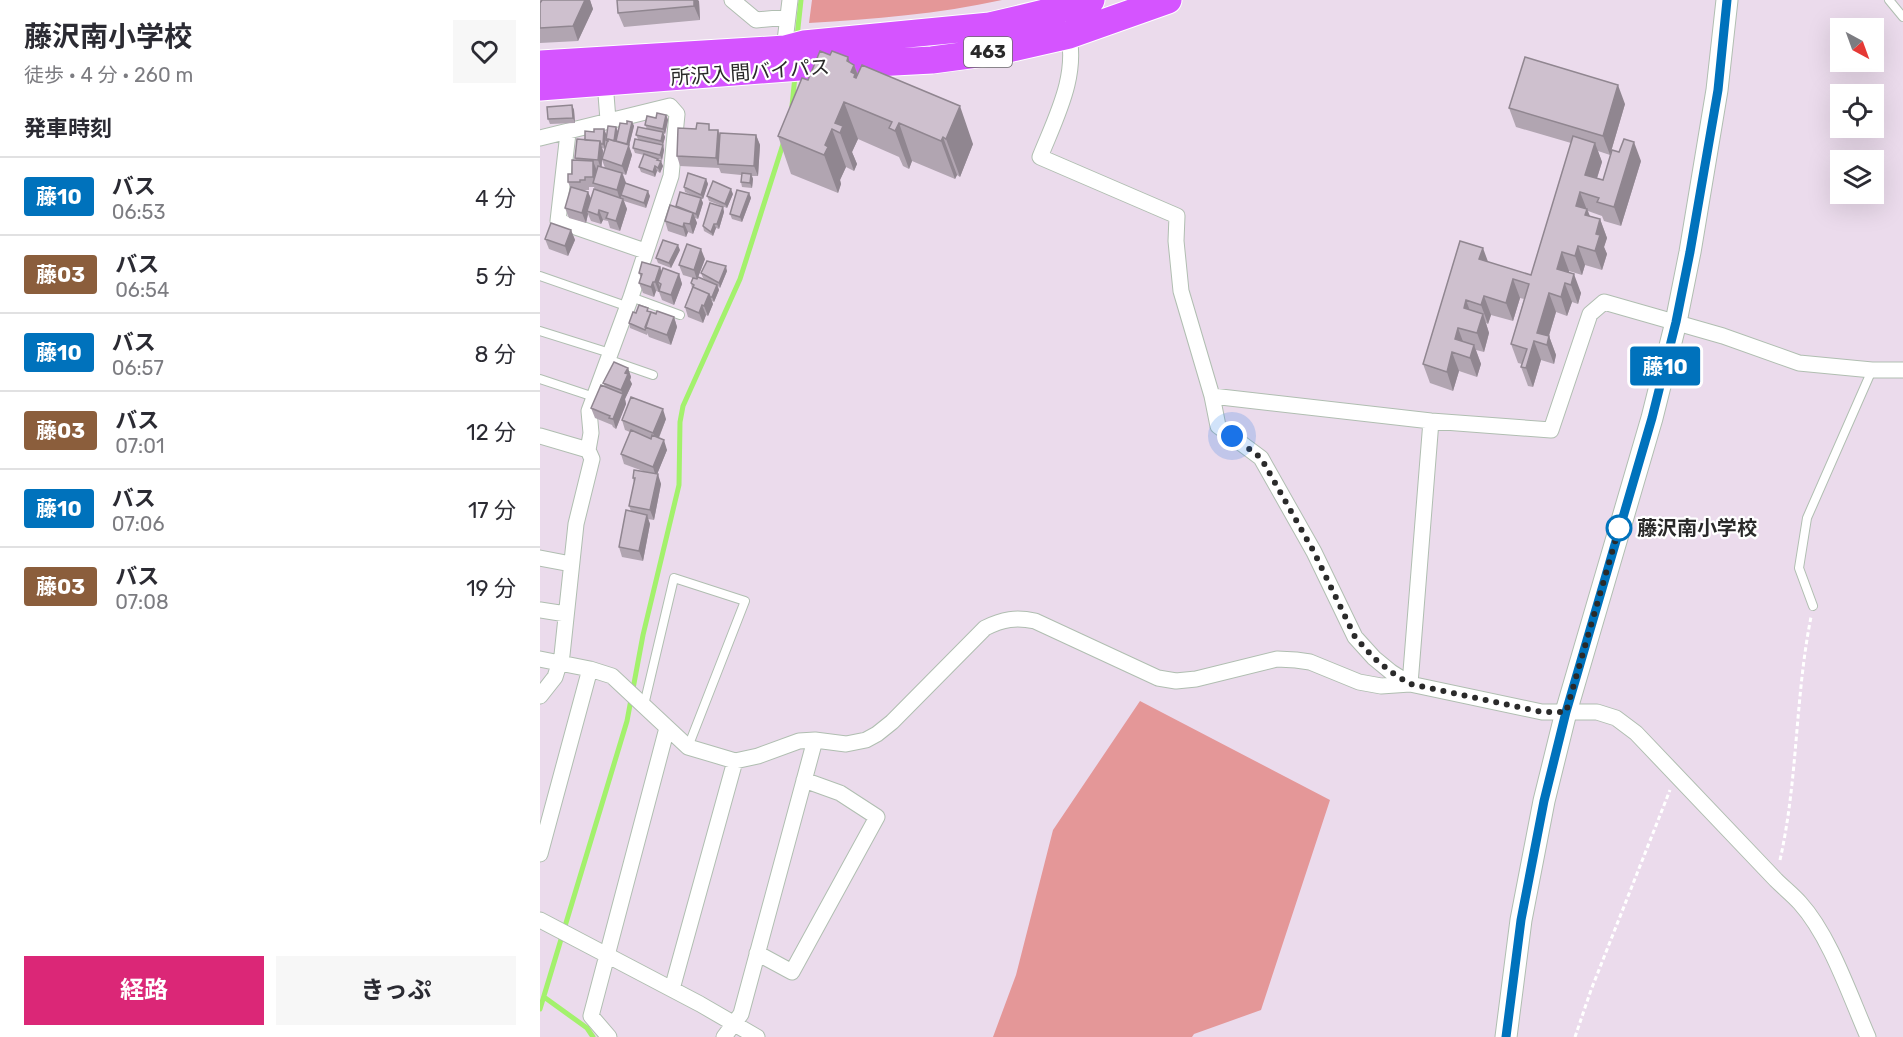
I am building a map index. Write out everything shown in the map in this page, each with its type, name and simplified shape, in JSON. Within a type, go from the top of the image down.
[{"type":"highway","name":"所沢入間バイパス","points":[[540,87],[605,82],[990,26],[1091,0]]},
{"type":"highway","name":"所沢入間バイパス","points":[[540,64],[790,56],[932,60],[999,51],[1069,35],[1168,0]]},
{"type":"street","points":[[732,0],[756,20],[788,17]]},
{"type":"street","points":[[790,0],[788,17],[790,56]]},
{"type":"street","points":[[1506,1037],[1521,920],[1544,801],[1566,712],[1652,418],[1676,322],[1718,90],[1727,0]]},
{"type":"street","points":[[1061,9],[1069,35],[1070,65],[1067,88],[1040,157],[1177,216],[1176,241],[1181,291],[1212,396],[1218,426],[1261,458],[1314,552],[1355,637],[1374,658],[1410,684]]},
{"type":"street","points":[[605,82],[608,120]]},
{"type":"street","points":[[540,138],[568,133],[608,120],[670,106],[677,114],[671,176],[589,411],[591,433],[588,450],[592,459],[576,524],[560,662],[555,677],[540,696]]},
{"type":"street","points":[[568,133],[558,221],[645,251]]},
{"type":"street","points":[[1212,396],[1431,421],[1551,430],[1590,314],[1604,302],[1723,336],[1799,363],[1872,370],[1903,370]]},
{"type":"street","points":[[1410,684],[1431,421]]},
{"type":"street","points":[[540,436],[588,450]]},
{"type":"street","points":[[540,558],[571,564]]},
{"type":"street","points":[[540,610],[566,614]]},
{"type":"street","points":[[540,659],[612,676],[688,747],[735,760],[758,756],[799,741],[814,740],[846,744],[866,740],[892,722],[986,628],[1001,620],[1019,617],[1035,621],[1158,678],[1176,681],[1196,679],[1277,660],[1287,660],[1310,662],[1359,682],[1381,686],[1410,684],[1542,712],[1597,712],[1616,717],[1636,733],[1800,903],[1817,925],[1840,971],[1868,1037]]},
{"type":"street","points":[[540,854],[590,669]]},
{"type":"street","points":[[609,1037],[591,1016],[667,728]]},
{"type":"street","points":[[724,1037],[741,1014],[814,740]]},
{"type":"street","points":[[672,989],[735,760]]},
{"type":"street","points":[[757,953],[792,972],[877,816],[840,793],[804,780]]},
{"type":"street","points":[[540,920],[672,989],[757,1037]]},
{"type":"lane","points":[[1889,0],[1903,17]]},
{"type":"lane","points":[[540,276],[680,315]]},
{"type":"lane","points":[[540,331],[653,375]]},
{"type":"lane","points":[[1813,606],[1798,568],[1808,518],[1872,370]]},
{"type":"lane","points":[[540,379],[594,397]]},
{"type":"lane","points":[[642,704],[674,578],[745,601],[688,747]]},
{"type":"path","points":[[1776,880],[1794,770],[1804,653],[1813,606]]},
{"type":"path","points":[[1575,1037],[1591,990],[1676,775]]},
{"type":"shaded area","points":[[812,0],[1002,0],[882,18],[809,23]]},
{"type":"shaded area","points":[[1140,701],[1330,800],[1261,1010],[1194,1034],[1192,1037],[993,1037],[1016,975],[1053,830]]},
{"type":"building","points":[[542,0],[585,0],[573,26],[540,28]]},
{"type":"building","points":[[617,0],[694,0],[694,6],[618,13]]},
{"type":"building","points":[[820,51],[830,55],[832,51],[848,57],[847,61],[854,65],[851,72],[856,78],[862,65],[960,106],[946,139],[943,137],[941,141],[899,123],[895,131],[889,128],[892,122],[844,102],[835,123],[843,126],[840,133],[832,129],[825,145],[828,147],[824,155],[778,136],[802,78],[808,80]]},
{"type":"building","points":[[1525,57],[1618,85],[1603,136],[1509,108]]},
{"type":"building","points":[[572,105],[573,118],[548,119],[547,107]]},
{"type":"building","points":[[657,113],[666,115],[663,129],[645,125],[647,116],[656,118]]},
{"type":"building","points":[[627,121],[632,122],[627,144],[616,141],[620,123],[627,124]]},
{"type":"building","points":[[697,123],[709,124],[709,130],[718,130],[716,158],[677,156],[678,128],[696,129]]},
{"type":"building","points":[[608,126],[616,127],[614,141],[606,140]]},
{"type":"building","points":[[638,127],[663,132],[661,141],[636,135]]},
{"type":"building","points":[[594,129],[604,129],[603,144],[600,141],[585,140],[585,131],[594,132]]},
{"type":"building","points":[[720,133],[756,135],[754,166],[718,164]]},
{"type":"building","points":[[1573,136],[1595,143],[1585,175],[1603,180],[1612,150],[1619,152],[1624,139],[1634,142],[1614,207],[1597,202],[1599,198],[1580,192],[1576,206],[1587,209],[1585,215],[1600,219],[1596,234],[1600,235],[1595,251],[1578,246],[1575,256],[1562,252],[1557,269],[1574,274],[1571,285],[1565,283],[1561,297],[1549,293],[1537,333],[1549,336],[1547,345],[1534,341],[1526,368],[1521,367],[1527,349],[1511,344],[1529,284],[1513,279],[1506,303],[1484,296],[1481,305],[1466,300],[1464,308],[1483,314],[1477,333],[1458,328],[1455,339],[1474,345],[1470,358],[1452,352],[1447,372],[1423,364],[1460,241],[1483,248],[1479,259],[1531,275]]},
{"type":"building","points":[[577,139],[600,141],[598,160],[575,158]]},
{"type":"building","points":[[608,139],[629,145],[622,166],[602,159]]},
{"type":"building","points":[[635,139],[663,145],[660,155],[633,148]]},
{"type":"building","points":[[644,154],[661,161],[658,168],[655,166],[653,172],[639,167]]},
{"type":"building","points":[[572,160],[593,161],[593,177],[585,177],[585,180],[580,180],[580,182],[568,182],[568,174],[572,174]]},
{"type":"building","points":[[598,166],[622,173],[617,190],[593,183]]},
{"type":"building","points":[[688,173],[706,179],[701,195],[684,187]]},
{"type":"building","points":[[742,173],[751,174],[750,183],[741,182]]},
{"type":"building","points":[[713,181],[731,189],[725,204],[707,196]]},
{"type":"building","points":[[625,183],[648,191],[644,203],[621,195]]},
{"type":"building","points":[[571,187],[588,192],[582,213],[565,208]]},
{"type":"building","points":[[594,189],[623,199],[616,221],[606,218],[608,213],[599,210],[598,215],[587,211]]},
{"type":"building","points":[[737,190],[749,193],[740,217],[730,214]]},
{"type":"building","points":[[680,192],[701,198],[696,214],[676,206]]},
{"type":"building","points":[[710,203],[723,207],[717,224],[714,224],[711,232],[703,226]]},
{"type":"building","points":[[670,205],[693,213],[690,224],[684,223],[683,227],[665,221]]},
{"type":"building","points":[[551,223],[571,230],[565,246],[545,239]]},
{"type":"building","points":[[663,240],[678,245],[669,263],[656,258]]},
{"type":"building","points":[[687,244],[701,249],[694,270],[679,265]]},
{"type":"building","points":[[707,261],[726,266],[719,283],[701,273]]},
{"type":"building","points":[[642,262],[660,267],[651,287],[639,283]]},
{"type":"building","points":[[663,268],[679,274],[671,295],[659,291],[661,284],[658,282]]},
{"type":"building","points":[[698,277],[717,285],[712,297],[693,287],[691,283],[693,278]]},
{"type":"building","points":[[693,287],[709,294],[699,313],[685,307]]},
{"type":"building","points":[[639,305],[648,308],[647,311],[651,312],[645,330],[629,323],[633,312],[636,313]]},
{"type":"building","points":[[657,311],[674,317],[667,335],[645,327],[651,312],[656,314]]},
{"type":"building","points":[[614,362],[628,368],[625,373],[628,374],[621,390],[603,383]]},
{"type":"building","points":[[601,385],[623,394],[613,419],[591,408]]},
{"type":"building","points":[[631,397],[663,409],[653,433],[622,420]]},
{"type":"building","points":[[631,430],[651,439],[652,435],[664,440],[653,467],[621,454]]},
{"type":"building","points":[[634,470],[658,474],[650,510],[629,506],[635,478],[633,478]]},
{"type":"building","points":[[626,510],[647,515],[639,551],[619,547]]},
{"type":"waterway","points":[[797,37],[801,0]]},
{"type":"waterway","points":[[792,106],[795,76]]},
{"type":"waterway","points":[[540,1009],[627,721],[643,635],[679,485],[680,422],[683,406],[740,279],[784,141]]},
{"type":"waterway","points":[[544,997],[587,1028],[593,1037]]},
{"type":"bus line","name":"藤10","points":[[1506,1037],[1521,920],[1544,801],[1566,712],[1652,418],[1676,322],[1718,90],[1727,0]]},
{"type":"place","name":"藤沢南小学校","points":[[1619,528]]},
{"type":"route","points":[[1232,436],[1261,458],[1314,552],[1355,637],[1374,658],[1410,684],[1542,712],[1566,712],[1619,528]]}]
